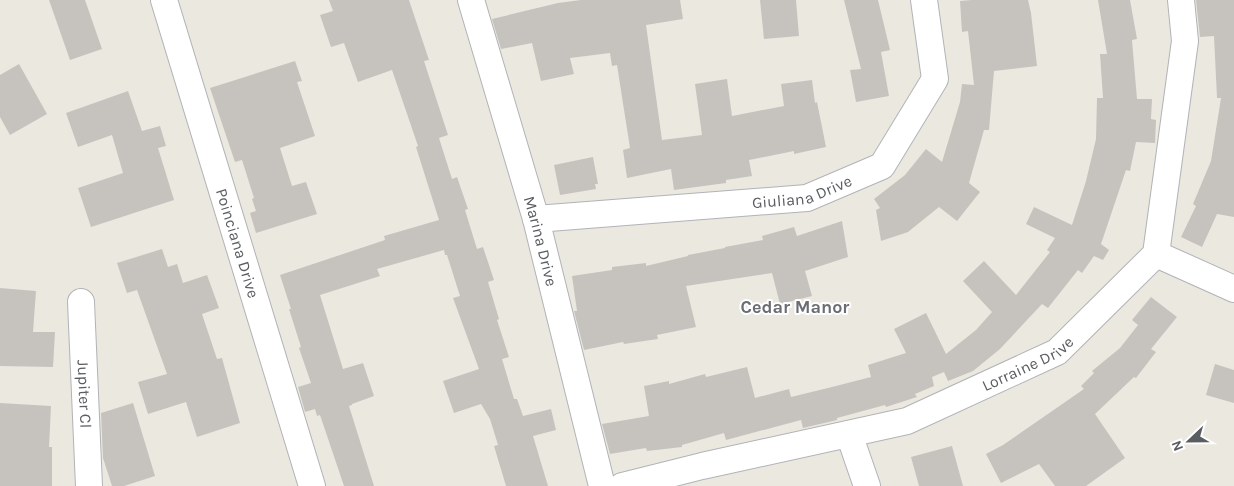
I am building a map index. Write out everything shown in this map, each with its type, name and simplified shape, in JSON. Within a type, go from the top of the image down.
[{"type":"street","name":"Poinciana Drive","points":[[164,0],[312,486]]},
{"type":"street","name":"Marina Drive","points":[[471,0],[536,218],[602,486]]},
{"type":"street","name":"Giuliana Drive","points":[[536,218],[807,198],[882,166],[935,79],[924,0]]},
{"type":"street","points":[[1181,0],[1185,41],[1156,254],[1234,289]]},
{"type":"street","name":"Lorraine Drive","points":[[622,486],[907,421],[1057,352],[1156,254]]},
{"type":"street","name":"Jupiter Cl","points":[[81,302],[89,486]]},
{"type":"street","points":[[849,434],[868,486]]},
{"type":"building","points":[[49,0],[85,0],[102,49],[70,60]]},
{"type":"building","points":[[329,0],[409,0],[429,60],[424,61],[448,135],[439,138],[452,179],[457,177],[468,209],[465,210],[477,249],[483,247],[494,280],[488,282],[499,319],[497,320],[509,357],[502,359],[514,399],[517,399],[523,416],[551,409],[556,430],[533,436],[548,486],[506,486],[494,446],[498,445],[490,419],[481,404],[454,413],[443,381],[479,369],[453,298],[460,296],[444,250],[377,269],[380,276],[320,295],[343,369],[363,363],[374,396],[349,406],[374,486],[344,486],[320,415],[317,416],[315,409],[305,412],[298,387],[311,383],[299,348],[301,347],[280,275],[385,240],[384,236],[439,220],[416,147],[418,146],[392,70],[358,82],[344,43],[331,47],[320,15],[333,11]]},
{"type":"building","points":[[581,0],[680,0],[683,19],[646,25],[662,140],[702,135],[695,84],[727,79],[732,116],[784,106],[781,84],[812,80],[815,103],[817,102],[826,147],[794,154],[794,151],[749,160],[752,176],[726,180],[726,183],[674,190],[671,169],[627,178],[623,150],[630,148],[617,65],[612,66],[610,53],[570,58],[574,74],[541,81],[532,43],[501,49],[492,19],[558,3]]},
{"type":"building","points":[[760,0],[796,0],[799,36],[764,39]]},
{"type":"building","points":[[844,0],[878,0],[890,50],[881,52],[889,96],[856,102],[850,70],[861,69]]},
{"type":"building","points":[[1028,0],[1037,66],[994,71],[989,130],[984,130],[969,183],[980,192],[957,221],[939,207],[908,232],[881,241],[876,210],[880,208],[874,199],[905,175],[926,149],[942,162],[960,102],[962,84],[974,85],[968,31],[962,32],[960,1]]},
{"type":"building","points":[[1098,0],[1130,0],[1137,39],[1132,40],[1137,99],[1152,99],[1151,119],[1156,120],[1155,143],[1136,142],[1130,171],[1126,170],[1101,244],[1109,250],[1103,260],[1094,256],[1082,273],[1078,270],[1048,308],[1042,304],[1000,349],[973,371],[948,381],[944,372],[932,377],[934,386],[915,394],[917,397],[886,407],[885,405],[803,428],[801,420],[726,440],[724,433],[682,445],[682,447],[647,451],[646,448],[610,454],[602,424],[649,416],[644,386],[669,381],[669,384],[705,374],[706,377],[747,367],[755,398],[789,389],[791,397],[832,387],[871,377],[868,365],[906,353],[894,329],[926,313],[946,354],[976,330],[992,312],[963,281],[984,261],[1016,295],[1050,252],[1047,250],[1055,238],[1026,224],[1034,207],[1072,225],[1086,181],[1096,139],[1097,98],[1103,98],[1100,54],[1107,54]]},
{"type":"building","points":[[1196,0],[1234,0],[1234,217],[1217,214],[1202,247],[1181,237],[1196,206],[1193,204],[1211,161],[1221,98],[1217,98],[1214,36],[1200,37]]},
{"type":"building","points":[[295,61],[302,81],[297,82],[315,136],[280,148],[292,186],[306,182],[317,214],[256,233],[250,213],[256,211],[252,199],[254,198],[242,160],[235,162],[210,88]]},
{"type":"building","points":[[19,64],[47,114],[10,135],[0,117],[0,75]]},
{"type":"building","points":[[128,91],[142,131],[160,126],[166,146],[158,148],[174,200],[91,227],[78,188],[123,173],[112,135],[78,147],[66,113]]},
{"type":"building","points":[[593,157],[598,184],[595,184],[596,189],[560,195],[554,165]]},
{"type":"building","points":[[842,221],[848,257],[805,271],[812,296],[780,304],[772,273],[686,286],[696,327],[657,335],[658,339],[624,344],[623,342],[584,350],[574,311],[577,311],[572,276],[612,270],[612,267],[646,263],[646,266],[688,255],[763,240],[762,236],[794,227],[797,236]]},
{"type":"building","points":[[162,249],[168,267],[177,264],[183,283],[207,275],[219,308],[202,314],[217,359],[222,358],[240,423],[197,437],[186,402],[148,414],[138,382],[167,374],[137,290],[127,293],[117,263]]},
{"type":"building","points":[[0,288],[36,291],[33,332],[55,332],[53,367],[0,366]]},
{"type":"building","points":[[1151,297],[1177,317],[1151,349],[1156,352],[1136,378],[1134,377],[1095,414],[1125,458],[1086,486],[1055,486],[1039,464],[1001,483],[986,454],[1003,445],[1084,389],[1081,386],[1094,373],[1092,371],[1120,348],[1138,325],[1132,320]]},
{"type":"building","points":[[1215,364],[1234,370],[1234,403],[1206,395]]},
{"type":"building","points":[[0,403],[51,406],[49,447],[52,447],[52,486],[0,486]]},
{"type":"building","points":[[133,403],[155,476],[124,486],[112,486],[103,458],[101,413]]},
{"type":"building","points":[[952,446],[963,486],[919,486],[911,457]]},
{"type":"district","name":"Cedar Manor","points":[[795,307]]}]
